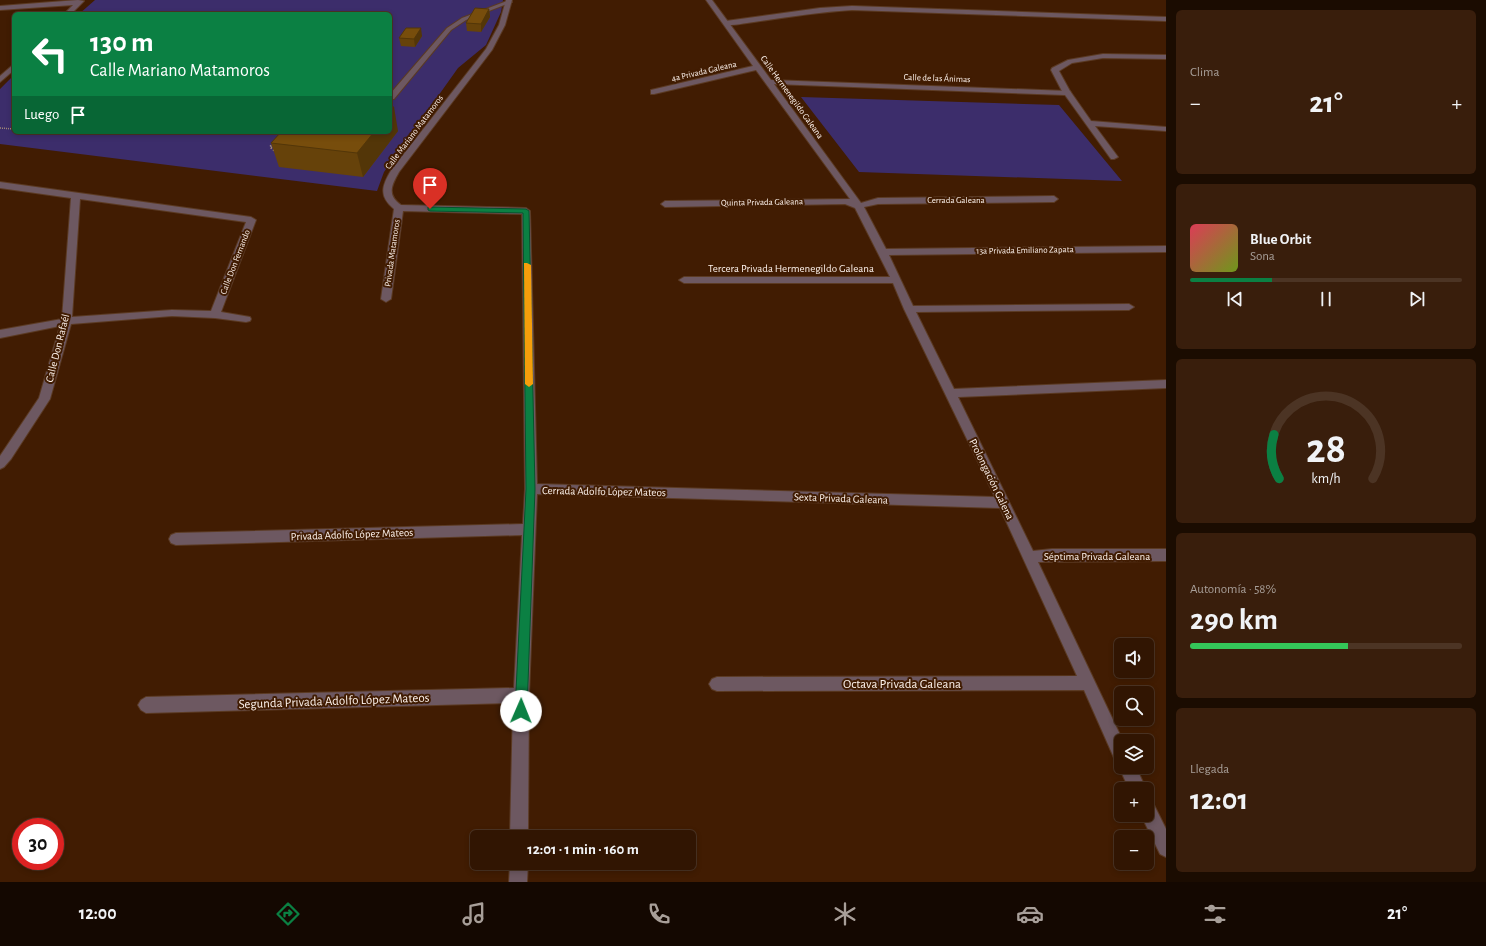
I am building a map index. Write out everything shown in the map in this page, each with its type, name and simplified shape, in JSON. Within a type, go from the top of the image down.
[{"type":"street","name":"Calle Hermenegildo Galeana","points":[[710,0],[859,206]]},
{"type":"street","points":[[392,96],[449,29],[464,19],[509,1]]},
{"type":"street","name":"Calle Mariano Matamoros","points":[[399,208],[391,202],[387,195],[389,182],[395,171],[488,50],[502,25],[509,1]]},
{"type":"street","points":[[0,8],[80,2]]},
{"type":"street","points":[[69,12],[80,2]]},
{"type":"street","points":[[726,23],[753,21],[830,8],[1166,19]]},
{"type":"street","points":[[1114,157],[1067,93],[1055,70],[1070,61],[1103,56],[1166,57]]},
{"type":"street","name":"4a Privada Galeana","points":[[654,92],[758,67]]},
{"type":"street","points":[[1,77],[12,68]]},
{"type":"street","name":"Calle de las Ánimas","points":[[769,82],[1067,93]]},
{"type":"street","points":[[1090,124],[1166,129]]},
{"type":"street","name":"Calle Don Fernando","points":[[0,185],[76,194],[251,220],[215,314]]},
{"type":"street","name":"Calle Don Rafaél","points":[[0,464],[7,456],[44,399],[67,321],[76,194]]},
{"type":"street","name":"Cerrada Galeana","points":[[859,206],[878,201],[1054,200]]},
{"type":"street","name":"Quinta Privada Galeana","points":[[665,204],[846,201],[859,206]]},
{"type":"street","name":"Prolongación Galena","points":[[859,206],[897,280],[909,309],[1004,503],[1114,739]]},
{"type":"street","points":[[399,208],[526,211],[531,489],[521,695],[519,830]]},
{"type":"street","name":"Privada Matamoros","points":[[386,299],[399,208]]},
{"type":"street","name":"13a Privada Emiliano Zapata","points":[[883,252],[1166,249]]},
{"type":"street","name":"Tercera Privada Hermenegildo Galeana","points":[[684,280],[897,280]]},
{"type":"street","points":[[909,309],[1129,307]]},
{"type":"street","points":[[0,334],[67,321],[172,313],[215,314],[246,319]]},
{"type":"street","points":[[950,393],[1166,384]]},
{"type":"street","name":"Cerrada Adolfo López Mateos","points":[[531,489],[678,492]]},
{"type":"street","name":"Sexta Privada Galeana","points":[[678,492],[1004,503]]},
{"type":"street","name":"Privada Adolfo López Mateos","points":[[176,539],[529,529]]},
{"type":"street","name":"Séptima Privada Galeana","points":[[1028,557],[1052,555],[1166,555]]},
{"type":"street","name":"Octava Privada Galeana","points":[[717,684],[1087,683]]},
{"type":"street","name":"Segunda Privada Adolfo López Mateos","points":[[146,705],[521,695]]},
{"type":"street","points":[[1153,822],[1166,848]]},
{"type":"street","points":[[518,882],[519,870]]},
{"type":"path","points":[[0,128],[12,129]]},
{"type":"path","points":[[274,142],[270,147],[276,151]]},
{"type":"shaded area","points":[[95,0],[503,0],[501,12],[486,45],[458,68],[384,172],[377,191],[0,144],[0,89],[12,77],[12,134],[392,134],[392,12],[81,12]]},
{"type":"shaded area","points":[[801,97],[1059,105],[1122,181],[859,172]]},
{"type":"building","points":[[475,8],[489,9],[481,24],[466,23]]},
{"type":"building","points":[[406,28],[421,28],[414,39],[399,38]]},
{"type":"building","points":[[279,134],[372,134],[357,153],[271,143]]},
{"type":"slow traffic","points":[[527,265],[529,384]]},
{"type":"route","points":[[430,209],[526,211],[531,489],[521,711]]}]
